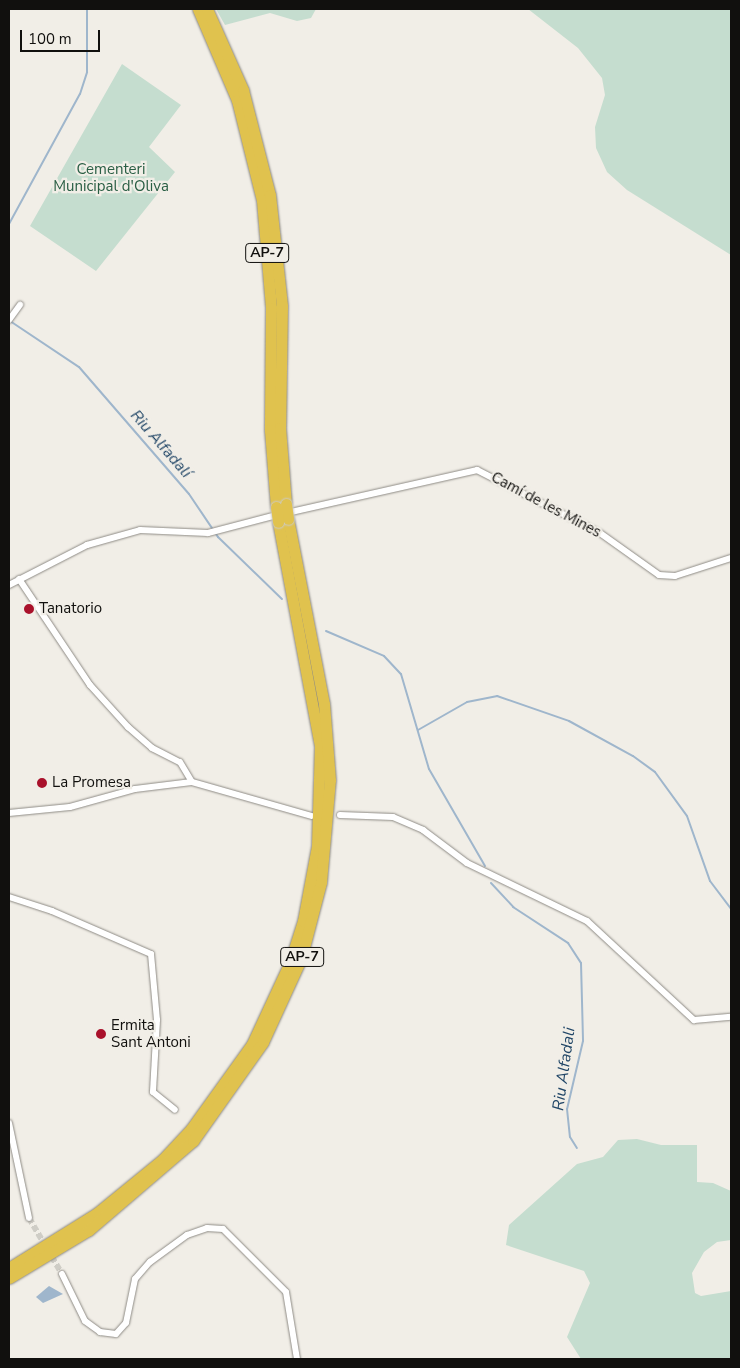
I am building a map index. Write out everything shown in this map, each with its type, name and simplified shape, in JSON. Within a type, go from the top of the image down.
[{"type":"highway","name":"AP-7","points":[[9,1268],[97,1213],[163,1159],[191,1129],[252,1044],[290,962],[303,921],[317,846],[320,746],[270,430],[271,308],[262,200],[237,100],[198,9]]},
{"type":"highway","name":"AP-7","points":[[9,1278],[103,1219],[193,1141],[263,1042],[301,960],[321,882],[330,780],[324,704],[282,513],[280,428],[282,306],[270,195],[243,90],[207,9]]},
{"type":"street","points":[[10,318],[20,305]]},
{"type":"street","name":"Camí de les Mines","points":[[19,578],[87,544],[140,530],[208,534],[282,513],[477,470],[600,533],[659,575],[675,576],[731,558]]},
{"type":"street","points":[[9,584],[19,578],[90,686],[152,748],[180,762],[192,782]]},
{"type":"street","points":[[9,813],[70,807],[136,789],[192,782],[311,816]]},
{"type":"street","points":[[340,815],[393,817],[423,830],[467,863],[587,921],[694,1020],[731,1017]]},
{"type":"street","points":[[9,897],[52,911],[151,954],[157,1020],[153,1092],[175,1110]]},
{"type":"street","points":[[9,1123],[30,1218]]},
{"type":"street","points":[[62,1274],[85,1321],[100,1332],[116,1334],[126,1323],[136,1279],[150,1262],[187,1235],[207,1228],[223,1229],[286,1292],[298,1359]]},
{"type":"green space","points":[[216,9],[316,9],[311,18],[297,21],[270,13],[225,25]]},
{"type":"green space","points":[[528,9],[731,9],[731,255],[627,190],[607,172],[596,148],[595,127],[605,95],[602,78],[578,48]]},
{"type":"green space","name":"Cementeri Municipal d'Oliva","points":[[122,64],[181,105],[149,147],[175,172],[96,271],[30,226]]},
{"type":"green space","points":[[637,1139],[661,1145],[697,1145],[697,1182],[713,1183],[731,1191],[731,1240],[717,1242],[704,1252],[692,1273],[695,1293],[701,1296],[731,1291],[731,1359],[581,1359],[567,1337],[590,1283],[584,1271],[506,1245],[509,1225],[577,1164],[603,1157],[618,1140]]},
{"type":"water","points":[[49,1286],[63,1294],[43,1303],[36,1297]]},
{"type":"waterway","points":[[9,224],[80,94],[87,72],[87,9]]},
{"type":"waterway","name":"Riu Alfadalí","points":[[10,321],[79,367],[189,494],[218,537],[282,599]]},
{"type":"waterway","points":[[326,631],[384,656],[401,674],[429,769],[485,866]]},
{"type":"waterway","points":[[418,730],[467,702],[497,696],[569,721],[633,756],[655,772],[687,816],[710,881],[731,909]]},
{"type":"waterway","name":"Riu Alfadali","points":[[491,883],[513,907],[568,943],[581,963],[583,1041],[567,1109],[570,1137],[577,1148]]},
{"type":"tunnel","points":[[29,1218],[62,1274]]},
{"type":"place","name":"Tanatorio","points":[[29,609]]},
{"type":"place","name":"La Promesa","points":[[42,783]]},
{"type":"place","name":"Ermita Sant Antoni","points":[[101,1034]]}]
